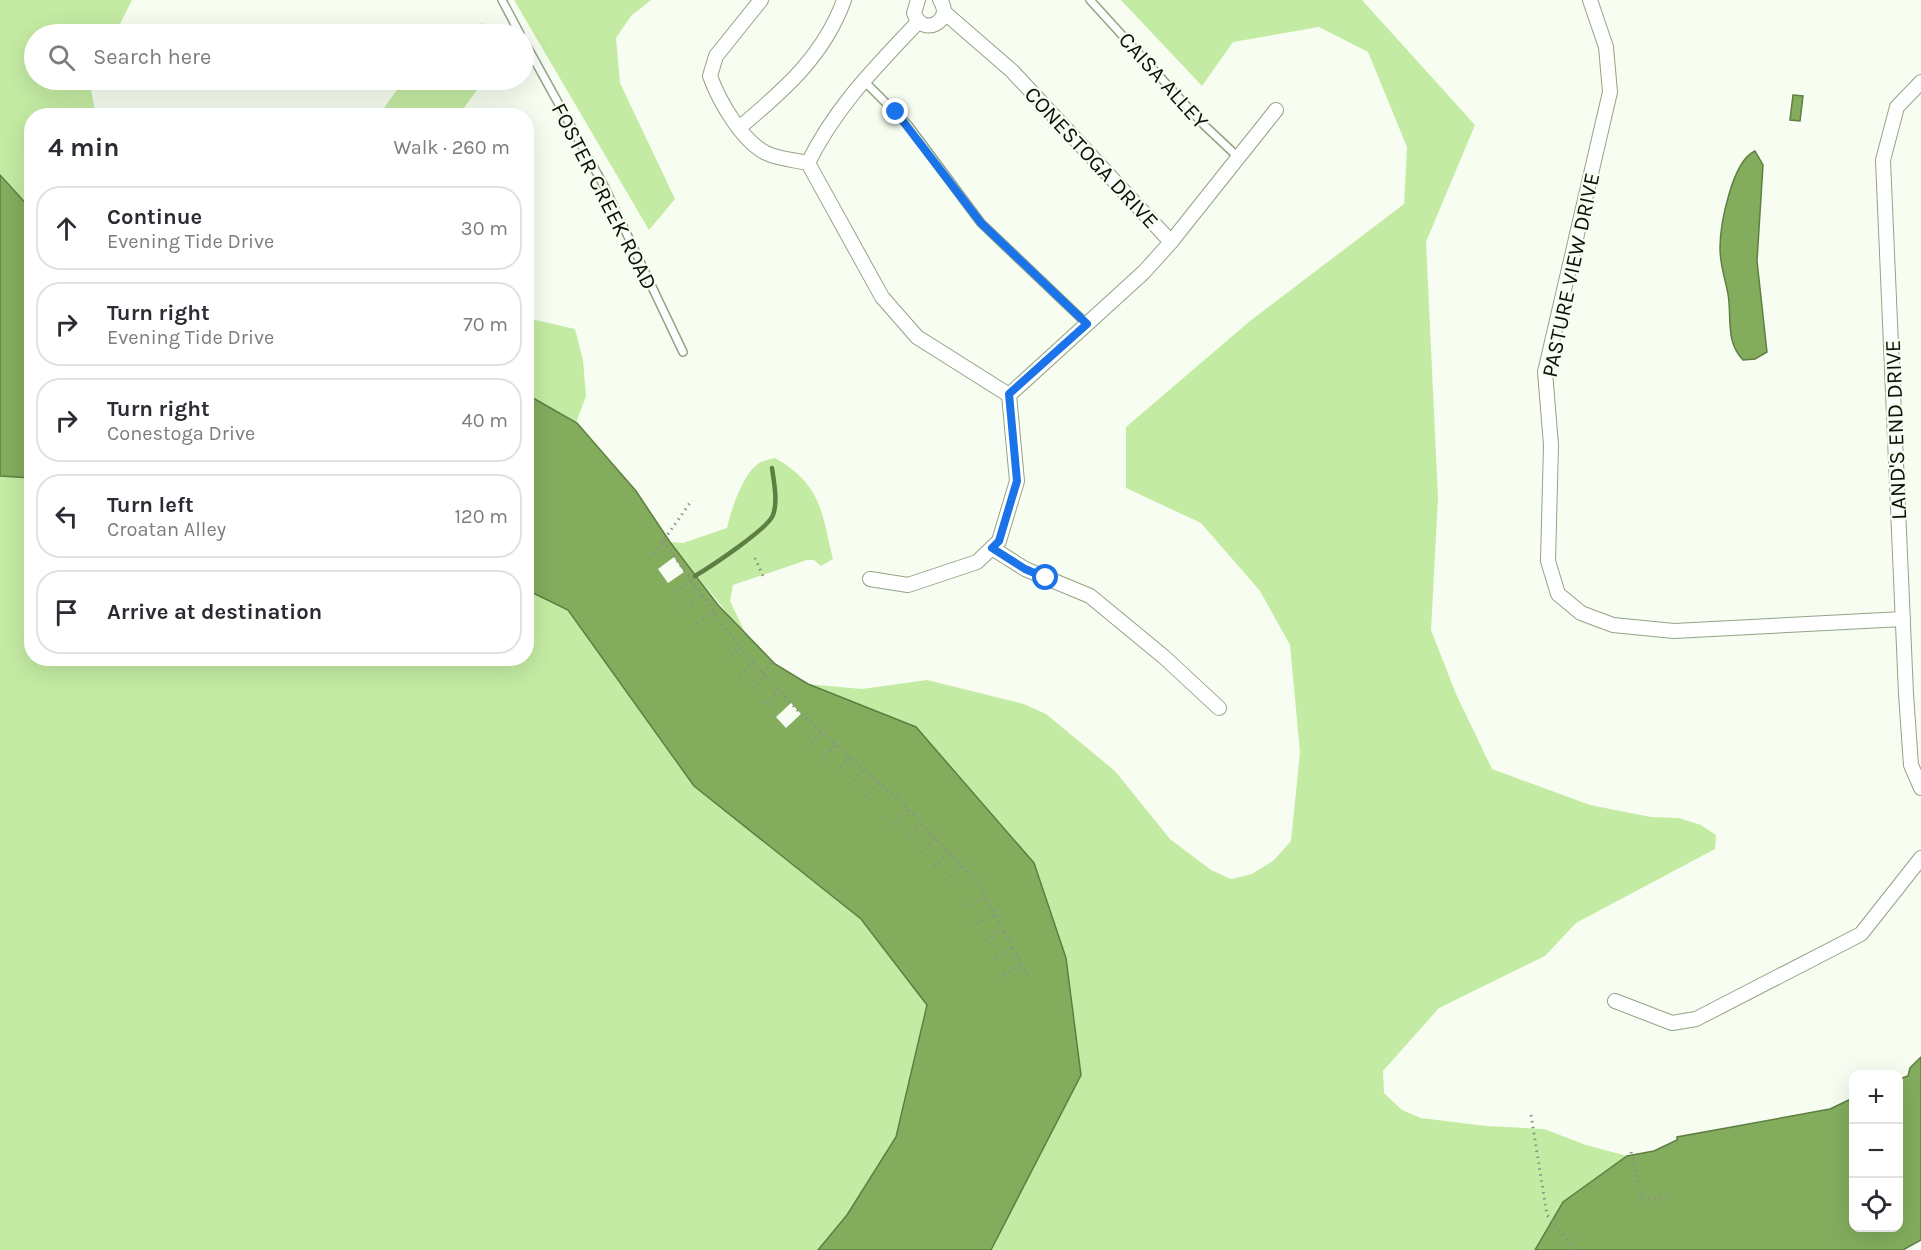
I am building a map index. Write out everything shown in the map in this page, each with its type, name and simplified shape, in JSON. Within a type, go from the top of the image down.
[{"type":"street","points":[[761,0],[716,56],[710,76],[728,113],[739,128],[764,152],[808,163],[882,297],[917,337],[1009,394],[1017,481],[999,541],[977,561],[908,585],[870,579]]},
{"type":"street","points":[[739,128],[793,83],[812,60],[840,13],[844,0]]},
{"type":"street","points":[[918,0],[914,13],[918,22],[927,26],[936,24],[942,6]]},
{"type":"street","name":"PASTURE VIEW DRIVE","points":[[1590,0],[1606,47],[1610,92],[1545,372],[1551,445],[1548,561],[1558,594],[1581,613],[1613,626],[1674,631],[1903,619]]},
{"type":"street","name":"CONESTOGA DRIVE","points":[[942,6],[1012,71],[1171,242]]},
{"type":"street","points":[[808,163],[826,127],[863,80],[918,22]]},
{"type":"street","name":"LAND'S END DRIVE","points":[[1921,82],[1898,107],[1883,160],[1911,765],[1921,788]]},
{"type":"street","name":"CONESTOGA DRIVE","points":[[1009,394],[1144,272],[1240,159],[1276,110]]},
{"type":"street","points":[[992,548],[1025,569],[1090,596],[1164,657],[1219,708]]},
{"type":"street","points":[[1615,1001],[1672,1023],[1696,1019],[1861,934],[1921,858]]},
{"type":"lane","points":[[502,0],[515,24]]},
{"type":"lane","name":"CAISA ALLEY","points":[[1090,0],[1203,125],[1240,159]]},
{"type":"lane","name":"FOSTER CREEK ROAD","points":[[534,59],[604,186],[683,352]]},
{"type":"lane","points":[[863,80],[908,125],[981,223],[1087,324]]},
{"type":"path","points":[[654,554],[692,500]]},
{"type":"path","points":[[663,541],[740,648],[821,732],[909,810],[978,883],[1028,976]]},
{"type":"path","points":[[755,558],[763,576]]},
{"type":"path","points":[[675,592],[691,581]]},
{"type":"path","points":[[686,608],[702,595]]},
{"type":"path","points":[[697,623],[714,612]]},
{"type":"path","points":[[727,660],[740,648]]},
{"type":"path","points":[[752,688],[774,661]]},
{"type":"path","points":[[740,675],[753,662]]},
{"type":"path","points":[[765,703],[779,690]]},
{"type":"path","points":[[808,747],[821,732]]},
{"type":"path","points":[[822,760],[835,745]]},
{"type":"path","points":[[837,772],[849,758]]},
{"type":"path","points":[[850,785],[864,770]]},
{"type":"path","points":[[866,797],[878,783]]},
{"type":"path","points":[[894,824],[909,810]]},
{"type":"path","points":[[907,837],[922,824]]},
{"type":"path","points":[[920,852],[935,838]]},
{"type":"path","points":[[934,866],[948,852]]},
{"type":"path","points":[[947,880],[961,866]]},
{"type":"path","points":[[968,907],[986,897]]},
{"type":"path","points":[[976,924],[995,914]]},
{"type":"path","points":[[986,940],[1004,930]]},
{"type":"path","points":[[996,958],[1013,948]]},
{"type":"path","points":[[1004,975],[1022,965]]},
{"type":"path","points":[[1531,1114],[1547,1215],[1570,1243],[1571,1250]]},
{"type":"path","points":[[1631,1152],[1642,1199],[1669,1198]]},
{"type":"shaded area","points":[[0,0],[132,0],[120,24],[24,24],[24,90],[91,90],[95,108],[24,108],[24,201],[0,175]]},
{"type":"shaded area","points":[[514,0],[651,0],[631,16],[616,38],[620,83],[675,199],[649,230],[534,34],[534,24],[528,24]]},
{"type":"shaded area","points":[[1121,0],[1362,0],[1475,125],[1426,242],[1438,497],[1431,630],[1456,694],[1492,769],[1590,805],[1651,817],[1679,818],[1701,825],[1716,835],[1715,849],[1576,923],[1545,956],[1439,1008],[1383,1071],[1384,1093],[1402,1110],[1421,1118],[1486,1126],[1544,1129],[1586,1145],[1627,1156],[1563,1202],[1535,1250],[991,1250],[1081,1075],[1066,958],[1034,862],[916,728],[808,684],[862,689],[927,680],[1024,704],[1046,714],[1115,771],[1170,839],[1211,870],[1231,879],[1252,874],[1273,861],[1291,841],[1300,752],[1290,645],[1260,591],[1201,523],[1126,488],[1126,427],[1250,321],[1404,204],[1407,147],[1368,52],[1319,27],[1233,42],[1202,86]]},
{"type":"shaded area","points":[[397,90],[477,90],[464,108],[384,108]]},
{"type":"shaded area","points":[[1793,95],[1803,96],[1800,121],[1790,120]]},
{"type":"shaded area","points":[[1755,151],[1763,165],[1757,261],[1767,352],[1755,359],[1743,360],[1737,353],[1731,337],[1728,294],[1720,248],[1725,210],[1734,180],[1747,157]]},
{"type":"shaded area","points":[[0,175],[24,201],[24,478],[0,476]]},
{"type":"shaded area","points":[[534,320],[575,329],[583,360],[586,396],[576,423],[534,398]]},
{"type":"shaded area","points":[[534,399],[577,423],[636,491],[670,542],[718,605],[775,664],[808,684],[916,727],[1034,863],[1066,958],[1081,1075],[991,1250],[818,1250],[847,1215],[896,1137],[927,1005],[861,919],[694,786],[568,610],[534,593]]},
{"type":"shaded area","points":[[775,458],[802,478],[811,489],[822,513],[833,559],[821,566],[814,560],[807,560],[733,585],[730,601],[748,639],[670,542],[683,543],[727,528],[735,501],[749,473],[761,462]]},
{"type":"shaded area","points":[[0,476],[24,478],[24,666],[534,666],[534,593],[568,610],[694,786],[861,919],[927,1005],[896,1137],[847,1215],[818,1250],[0,1250]]},
{"type":"shaded area","points":[[1921,1057],[1921,1240],[1903,1250],[1535,1250],[1563,1202],[1627,1156],[1654,1151],[1677,1140],[1677,1137],[1830,1109],[1849,1100],[1849,1232],[1903,1232],[1903,1078],[1908,1076],[1910,1068]]},
{"type":"pier","points":[[674,557],[684,572],[668,583],[658,569]]},
{"type":"pier","points":[[791,703],[801,714],[786,728],[776,717]]},
{"type":"waterway","points":[[695,576],[738,547],[769,521],[775,504],[772,468]]},
{"type":"route","points":[[896,112],[981,223],[1087,324],[1009,394],[1017,481],[999,541],[992,548],[1025,569],[1046,578]]}]
